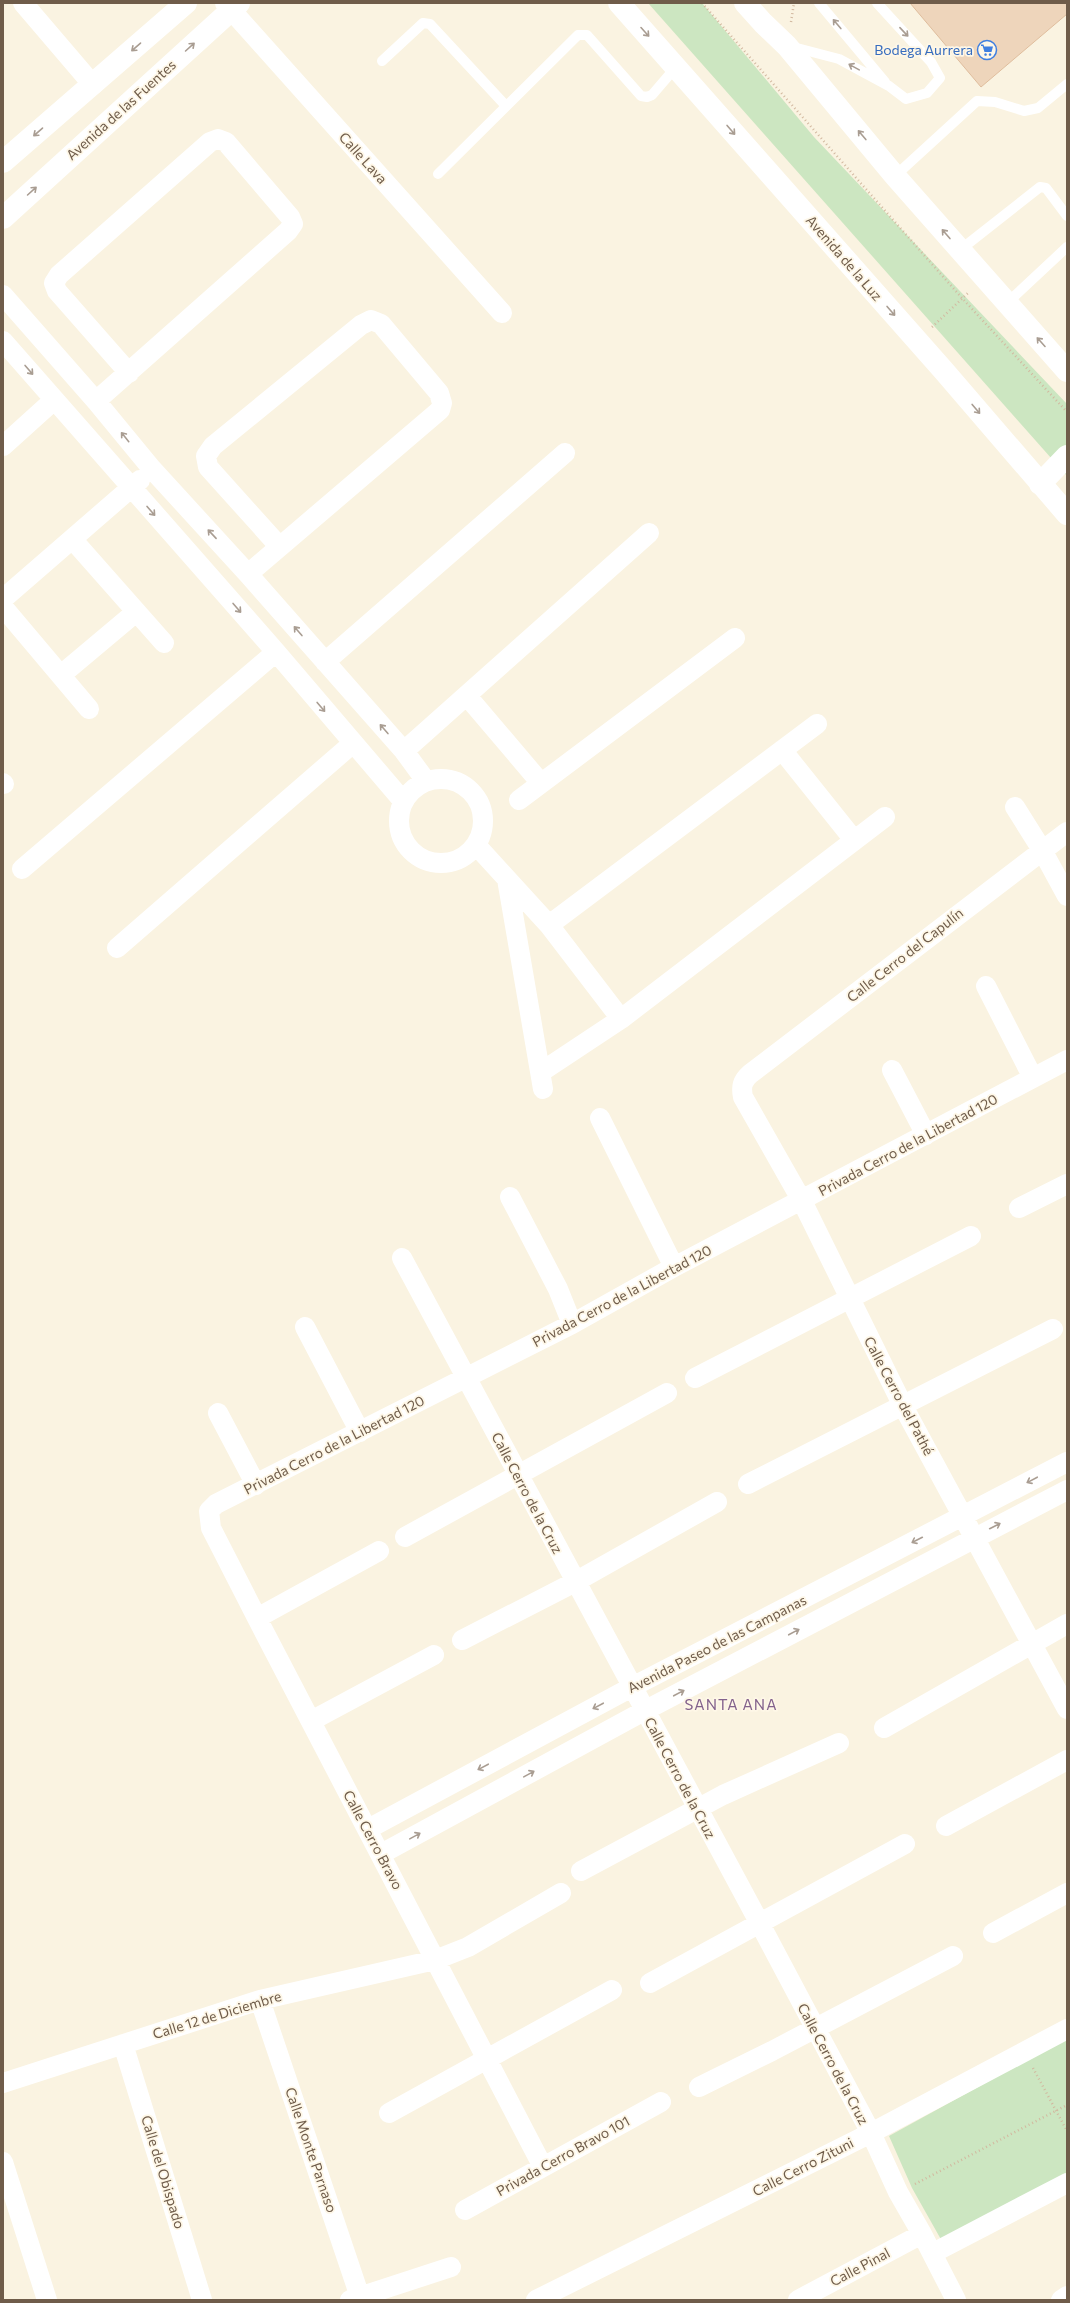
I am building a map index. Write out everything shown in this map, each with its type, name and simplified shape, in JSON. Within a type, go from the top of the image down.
[{"type":"main road","points":[[3,162],[186,3]]},
{"type":"main road","name":"Avenida de la Luz","points":[[619,3],[917,341],[1067,514]]},
{"type":"main road","points":[[745,3],[759,13],[895,176],[1067,372]]},
{"type":"main road","name":"Avenida de las Fuentes","points":[[3,218],[232,6]]},
{"type":"main road","points":[[1040,484],[1067,456]]},
{"type":"street","points":[[23,3],[93,85]]},
{"type":"street","name":"Calle Lava","points":[[232,6],[502,313]]},
{"type":"street","points":[[96,401],[128,373],[288,231],[293,224],[290,217],[226,142],[218,139],[210,142],[59,275],[54,283],[57,291],[128,373]]},
{"type":"street","points":[[3,295],[96,401],[152,469],[248,574],[404,751],[426,781]]},
{"type":"street","points":[[248,574],[440,410],[442,403],[440,393],[381,324],[371,320],[360,325],[213,446],[206,456],[208,467],[279,546]]},
{"type":"street","points":[[3,341],[276,652],[352,744],[403,801]]},
{"type":"street","points":[[3,446],[54,400]]},
{"type":"street","points":[[325,662],[565,452]]},
{"type":"street","points":[[3,599],[73,540],[152,469]]},
{"type":"street","points":[[404,751],[650,533]]},
{"type":"street","points":[[73,540],[164,643]]},
{"type":"street","points":[[3,607],[89,709]]},
{"type":"street","points":[[60,675],[136,612]]},
{"type":"street","points":[[519,800],[540,782],[735,638]]},
{"type":"street","points":[[22,869],[276,652]]},
{"type":"street","points":[[467,696],[540,782]]},
{"type":"street","points":[[549,925],[816,724]]},
{"type":"street","points":[[117,948],[352,744]]},
{"type":"street","points":[[782,750],[854,840]]},
{"type":"street","points":[[442,778],[458,782],[472,792],[481,807],[484,824],[479,841],[469,854],[453,863],[436,864],[419,858],[406,846],[399,832],[398,816],[403,801],[412,788],[426,781],[442,778]]},
{"type":"street","points":[[1015,807],[1042,850],[1067,896]]},
{"type":"street","points":[[507,879],[542,1081],[885,817]]},
{"type":"street","name":"Calle Cerro del Capulín","points":[[744,1079],[1067,832]]},
{"type":"street","points":[[476,845],[549,925],[621,1019]]},
{"type":"street","points":[[986,986],[1033,1078]]},
{"type":"street","name":"Privada Cerro de la Libertad 120","points":[[209,1511],[216,1504],[572,1324],[674,1267],[802,1201],[1067,1060]]},
{"type":"street","points":[[892,1070],[926,1135]]},
{"type":"street","name":"Calle Cerro del Pathé","points":[[744,1079],[741,1088],[743,1097],[802,1201],[849,1300],[903,1406],[964,1516],[1067,1709]]},
{"type":"street","points":[[600,1118],[674,1267]]},
{"type":"street","points":[[1019,1208],[1067,1184]]},
{"type":"street","points":[[510,1197],[558,1288],[572,1324]]},
{"type":"street","points":[[695,1378],[971,1236]]},
{"type":"street","name":"Calle Cerro de la Cruz","points":[[402,1258],[644,1711],[759,1922],[813,2028],[871,2133],[898,2192],[922,2234],[956,2300]]},
{"type":"street","points":[[305,1327],[360,1432]]},
{"type":"street","points":[[748,1484],[1053,1328]]},
{"type":"street","points":[[405,1537],[517,1474],[667,1393]]},
{"type":"street","points":[[218,1413],[256,1485]]},
{"type":"street","name":"Avenida Paseo de las Campanas","points":[[368,1829],[632,1687],[1067,1462]]},
{"type":"street","name":"Avenida Paseo de las Campanas","points":[[381,1854],[644,1711],[1067,1490]]},
{"type":"street","points":[[462,1640],[575,1582],[717,1502]]},
{"type":"street","name":"Calle Cerro Bravo","points":[[209,1511],[211,1528],[543,2167]]},
{"type":"street","points":[[257,1618],[379,1551]]},
{"type":"street","points":[[884,1728],[1031,1643],[1067,1624]]},
{"type":"street","points":[[311,1721],[434,1655]]},
{"type":"street","points":[[581,1871],[723,1795],[839,1743]]},
{"type":"street","points":[[946,1826],[1067,1760]]},
{"type":"street","points":[[650,1983],[759,1922],[905,1844]]},
{"type":"street","name":"Calle 12 de Diciembre","points":[[3,2083],[260,2000],[435,1960],[468,1947],[560,1893]]},
{"type":"street","points":[[993,1933],[1067,1893]]},
{"type":"street","points":[[699,2087],[772,2051],[813,2028],[953,1956]]},
{"type":"street","points":[[389,2114],[612,1990]]},
{"type":"street","name":"Calle Monte Parnaso","points":[[260,2000],[357,2299]]},
{"type":"street","name":"Calle Cerro Zituni","points":[[536,2300],[566,2294],[1067,2029]]},
{"type":"street","name":"Calle del Obispado","points":[[124,2044],[202,2300]]},
{"type":"street","name":"Privada Cerro Bravo 101","points":[[465,2210],[661,2102]]},
{"type":"street","points":[[3,2162],[47,2300]]},
{"type":"street","points":[[932,2253],[1067,2183]]},
{"type":"street","name":"Calle Pinal","points":[[798,2300],[922,2234]]},
{"type":"street","points":[[357,2299],[451,2267]]},
{"type":"street","points":[[1061,2300],[1067,2296]]},
{"type":"lane","points":[[819,3],[889,86]]},
{"type":"lane","points":[[787,46],[838,59],[889,86],[906,99],[927,93],[940,78],[931,62],[877,3]]},
{"type":"lane","points":[[382,62],[423,23],[430,24],[506,106]]},
{"type":"lane","points":[[438,174],[578,34],[583,33],[587,35],[641,96],[647,97],[652,95],[676,67]]},
{"type":"lane","points":[[895,176],[977,101],[995,102],[1024,111],[1038,108],[1067,84]]},
{"type":"lane","points":[[960,250],[1040,187],[1046,188],[1067,216]]},
{"type":"lane","points":[[1006,304],[1067,247]]},
{"type":"path","points":[[702,3],[962,298],[1067,412]]},
{"type":"path","points":[[917,341],[962,298],[985,279]]},
{"type":"path","points":[[1024,2052],[1067,2131]]},
{"type":"path","points":[[898,2192],[1067,2105]]},
{"type":"green space","points":[[648,3],[702,3],[814,137],[1067,404],[1067,476]]},
{"type":"green space","points":[[1067,2038],[1067,2179],[943,2243],[912,2188],[889,2136]]},
{"type":"building","name":"Bodega Aurrera","points":[[910,3],[1067,3],[1067,14],[981,87]]},
{"type":"place","name":"Bodega Aurrera","points":[[987,50]]},
{"type":"district","name":"SANTA ANA","points":[[731,1705]]}]
